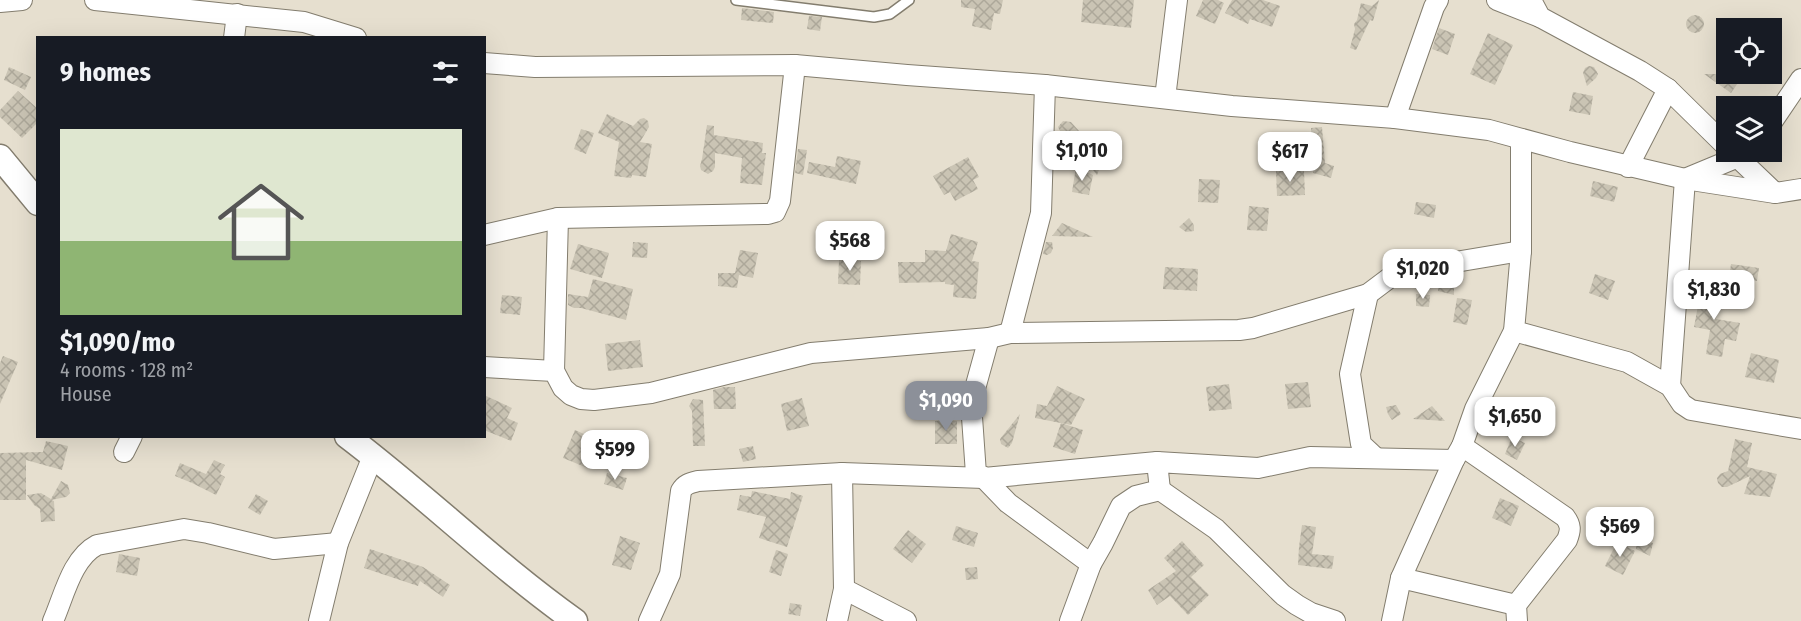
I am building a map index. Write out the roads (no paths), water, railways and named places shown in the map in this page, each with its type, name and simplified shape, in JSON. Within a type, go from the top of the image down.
[{"type":"street","points":[[0,2],[22,0]]},
{"type":"street","points":[[95,0],[304,22],[350,36]]},
{"type":"street","points":[[1165,98],[1177,0]]},
{"type":"street","points":[[1395,118],[1438,0]]},
{"type":"street","points":[[1497,0],[1536,9],[1640,71],[1668,89],[1716,134]]},
{"type":"street","points":[[234,36],[237,14]]},
{"type":"street","points":[[486,63],[535,67],[795,65],[1045,85],[1232,106],[1395,118],[1489,130],[1628,167],[1685,179],[1775,193],[1801,189]]},
{"type":"street","points":[[486,235],[558,218],[768,214],[775,212],[780,201],[795,65]]},
{"type":"street","points":[[1782,107],[1801,79]]},
{"type":"street","points":[[1010,333],[1041,213],[1045,85]]},
{"type":"street","points":[[1628,167],[1668,89]]},
{"type":"street","points":[[1392,621],[1401,578],[1458,453],[1475,409],[1514,332],[1521,251],[1521,139]]},
{"type":"street","points":[[0,157],[36,201]]},
{"type":"street","points":[[1685,179],[1716,162]]},
{"type":"street","points":[[1745,162],[1775,193]]},
{"type":"street","points":[[1670,386],[1685,179]]},
{"type":"street","points":[[558,218],[554,371],[563,388],[571,395],[594,400],[651,393],[811,353],[990,338],[1010,333],[1253,328],[1368,294],[1402,271],[1521,251]]},
{"type":"street","points":[[1368,294],[1350,374],[1361,444],[1376,458]]},
{"type":"street","points":[[1514,332],[1627,362],[1670,386],[1682,404],[1691,410],[1801,429]]},
{"type":"street","points":[[990,338],[971,403],[976,474],[984,478],[1003,499],[1091,564]]},
{"type":"street","points":[[486,366],[554,371]]},
{"type":"street","points":[[350,438],[492,558],[575,621]]},
{"type":"street","points":[[649,621],[670,574],[683,487],[698,481],[842,473],[984,478],[1157,462],[1258,468],[1310,457],[1376,458],[1458,453],[1564,517],[1569,523],[1568,540],[1516,613],[1401,578]]},
{"type":"street","points":[[319,621],[338,543],[373,456]]},
{"type":"street","points":[[1157,462],[1160,490]]},
{"type":"street","points":[[837,621],[844,589],[842,473]]},
{"type":"street","points":[[1070,621],[1091,564],[1121,506],[1136,496],[1160,490],[1216,529],[1290,600],[1311,613],[1335,621]]},
{"type":"street","points":[[53,621],[82,556],[89,549],[98,545],[184,529],[274,549],[338,543]]},
{"type":"street","points":[[844,589],[906,621]]},
{"type":"lane","points":[[736,0],[874,17],[890,14],[909,0]]}]
